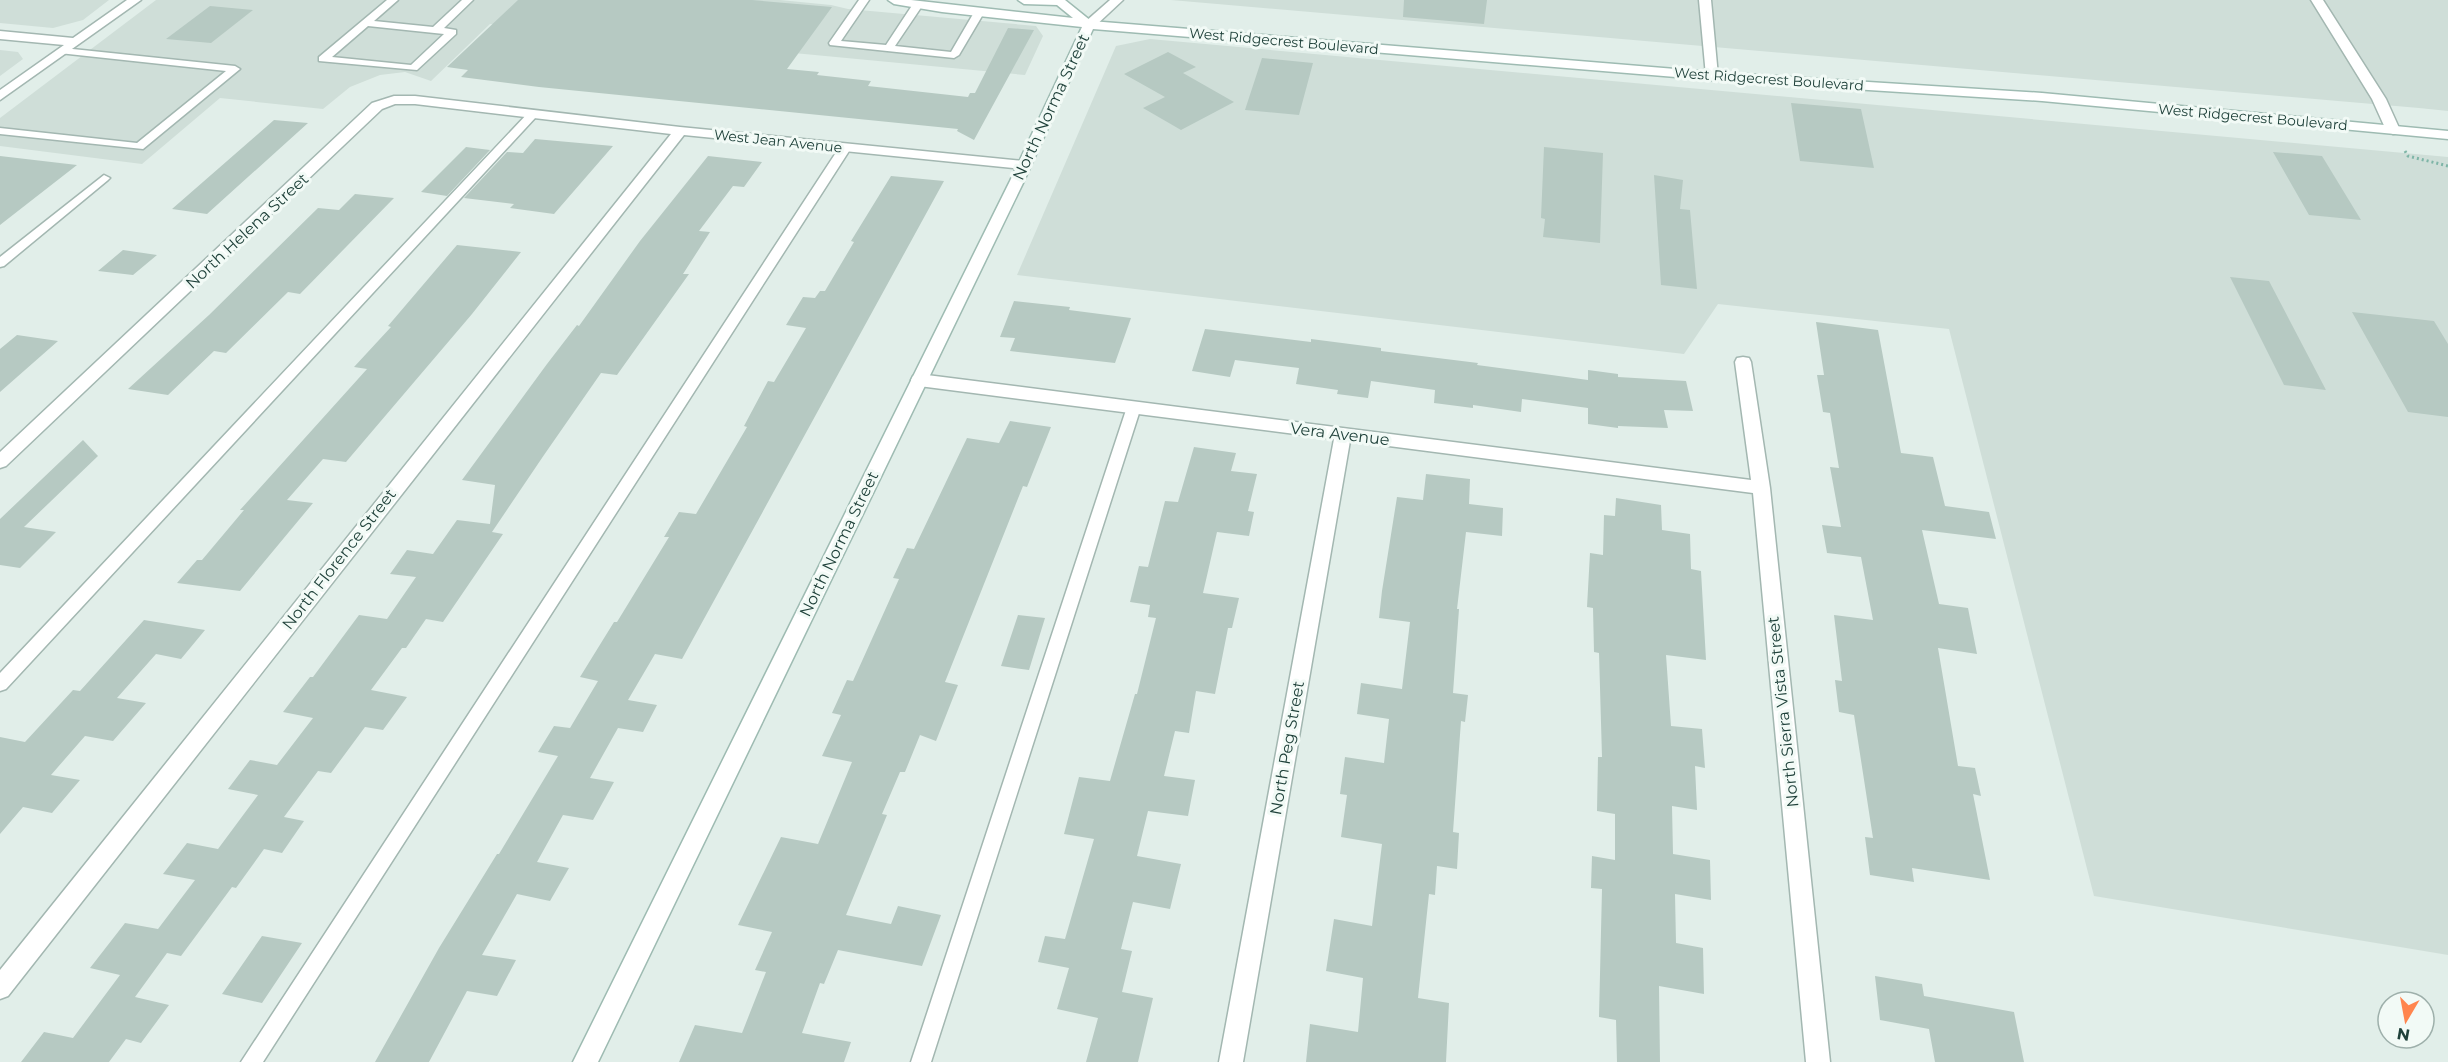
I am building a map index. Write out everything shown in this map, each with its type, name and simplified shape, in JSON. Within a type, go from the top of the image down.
[{"type":"street","points":[[0,96],[135,0]]},
{"type":"street","name":"West Ridgecrest Boulevard","points":[[894,0],[917,6],[1053,18],[1090,17],[1712,76],[2042,97],[2448,135]]},
{"type":"street","points":[[1027,0],[1060,2],[1090,17],[1117,0]]},
{"type":"street","points":[[1706,0],[1712,76]]},
{"type":"street","points":[[2317,0],[2384,107],[2394,130]]},
{"type":"street","name":"North Norma Street","points":[[585,1062],[1024,165],[1090,17]]},
{"type":"street","points":[[0,35],[76,42]]},
{"type":"street","name":"North Helena Street","points":[[1,461],[377,106],[394,100],[415,100],[532,115]]},
{"type":"street","name":"West Jean Avenue","points":[[532,115],[1024,165]]},
{"type":"street","name":"North Florence Street","points":[[0,988],[680,131]]},
{"type":"street","name":"North Sierra Vista Street","points":[[1743,362],[1761,488],[1818,1062]]},
{"type":"street","name":"Vera Avenue","points":[[919,380],[1761,488]]},
{"type":"street","name":"North Peg Street","points":[[1231,1062],[1343,434]]},
{"type":"lane","points":[[365,23],[452,32],[413,68],[323,59],[365,23],[393,0]]},
{"type":"lane","points":[[436,30],[468,0]]},
{"type":"lane","points":[[864,0],[834,43],[954,55],[980,11]]},
{"type":"lane","points":[[889,48],[917,6]]},
{"type":"lane","points":[[0,131],[139,147],[235,69],[63,51]]},
{"type":"lane","points":[[0,684],[532,115]]},
{"type":"lane","points":[[251,1062],[845,147]]},
{"type":"lane","points":[[0,263],[104,178]]},
{"type":"lane","points":[[921,1062],[1134,407]]},
{"type":"shaded area","points":[[0,0],[109,0],[83,20],[53,28],[0,23]]},
{"type":"shaded area","points":[[156,0],[780,0],[848,9],[1036,26],[1043,36],[1025,75],[490,24],[431,81],[405,72],[380,75],[350,87],[323,109],[220,98],[142,164],[0,146],[0,118]]},
{"type":"shaded area","points":[[1171,0],[2448,0],[2448,111],[2419,108]]},
{"type":"shaded area","points":[[1150,39],[2448,157],[2448,955],[2094,896],[1949,329],[1718,304],[1684,354],[1017,275],[1116,46]]},
{"type":"shaded area","points":[[0,50],[18,52],[23,59],[0,76]]},
{"type":"building","points":[[518,0],[752,0],[832,7],[787,69],[871,81],[868,86],[968,97],[970,93],[975,93],[1008,28],[1034,30],[974,140],[957,131],[958,129],[539,87],[461,77],[468,70],[447,67]]},
{"type":"building","points":[[1404,0],[1487,0],[1484,24],[1403,17]]},
{"type":"building","points":[[210,6],[253,10],[211,43],[166,39]]},
{"type":"building","points":[[1168,52],[1196,67],[1183,73],[1234,102],[1181,130],[1143,108],[1165,97],[1124,74]]},
{"type":"building","points":[[1262,58],[1313,63],[1299,115],[1245,110]]},
{"type":"building","points":[[1791,103],[1861,109],[1874,168],[1800,161]]},
{"type":"building","points":[[274,120],[308,123],[207,214],[172,209]]},
{"type":"building","points":[[535,139],[613,146],[554,214],[510,208],[514,204],[464,198],[507,152],[523,153]]},
{"type":"building","points":[[466,147],[490,150],[447,196],[421,192]]},
{"type":"building","points":[[1544,147],[1603,153],[1600,243],[1543,237],[1545,219],[1541,218]]},
{"type":"building","points":[[2273,152],[2322,156],[2361,220],[2309,215]]},
{"type":"building","points":[[0,156],[77,165],[0,225]]},
{"type":"building","points":[[708,156],[762,162],[744,187],[733,186],[699,231],[710,232],[683,274],[689,274],[617,375],[601,373],[492,532],[503,534],[443,622],[426,619],[406,648],[402,648],[371,690],[407,697],[383,730],[365,727],[331,773],[318,771],[284,817],[304,821],[282,853],[264,849],[236,888],[232,887],[181,956],[167,953],[135,997],[169,1005],[141,1043],[126,1039],[109,1062],[21,1062],[44,1032],[73,1038],[120,975],[90,968],[125,923],[158,929],[195,880],[163,874],[187,843],[218,849],[258,795],[228,789],[250,760],[277,765],[313,718],[283,712],[310,677],[313,677],[359,615],[387,619],[416,577],[390,574],[407,550],[433,554],[457,520],[490,524],[495,485],[462,480],[547,364],[577,325],[579,326],[640,241]]},
{"type":"building","points":[[1654,175],[1683,180],[1680,209],[1690,210],[1697,289],[1661,285]]},
{"type":"building","points":[[891,176],[944,181],[682,659],[655,654],[628,700],[657,705],[643,732],[618,728],[590,778],[614,782],[593,820],[563,815],[537,862],[569,868],[550,901],[517,894],[482,955],[516,960],[497,996],[467,991],[429,1062],[375,1062],[439,948],[558,756],[538,752],[554,726],[570,728],[598,681],[580,677],[669,537],[664,537],[679,512],[696,514],[747,427],[744,426],[768,381],[774,382],[806,328],[786,325],[803,297],[815,298],[820,291],[825,291],[854,242],[851,241]]},
{"type":"building","points":[[355,194],[394,198],[300,294],[288,292],[226,353],[214,351],[168,395],[128,389],[209,315],[318,208],[339,210]]},
{"type":"building","points":[[457,245],[521,252],[472,314],[346,462],[323,459],[287,500],[313,503],[240,591],[177,583],[197,560],[202,560],[244,510],[240,510],[367,369],[354,367],[391,327],[388,326]]},
{"type":"building","points":[[123,250],[157,255],[133,275],[98,271]]},
{"type":"building","points":[[2230,277],[2269,281],[2326,390],[2284,385]]},
{"type":"building","points":[[1014,301],[1070,307],[1069,310],[1131,318],[1115,363],[1010,351],[1015,338],[1000,337]]},
{"type":"building","points":[[2352,312],[2434,321],[2448,344],[2448,417],[2408,412]]},
{"type":"building","points":[[1816,322],[1878,330],[1901,453],[1933,457],[1945,506],[1989,512],[1996,539],[1922,530],[1939,604],[1968,608],[1977,654],[1938,648],[1958,766],[1975,768],[1981,796],[1973,794],[1990,880],[1912,868],[1914,882],[1870,875],[1865,837],[1873,838],[1854,715],[1839,712],[1835,680],[1842,681],[1834,615],[1873,620],[1861,557],[1827,553],[1822,525],[1841,527],[1830,467],[1839,468],[1830,413],[1823,412],[1817,375],[1824,375]]},
{"type":"building","points":[[1205,329],[1381,348],[1381,351],[1588,380],[1588,370],[1618,374],[1618,377],[1686,381],[1693,411],[1664,410],[1668,428],[1618,426],[1618,428],[1588,424],[1588,408],[1522,399],[1521,412],[1473,405],[1473,408],[1434,403],[1435,390],[1371,381],[1368,398],[1337,394],[1338,390],[1296,384],[1299,368],[1235,360],[1230,377],[1192,371]]},
{"type":"building","points":[[17,335],[58,341],[0,392],[0,349]]},
{"type":"building","points":[[1010,421],[1051,427],[1027,487],[1023,486],[945,682],[958,685],[936,741],[920,735],[905,772],[900,772],[882,814],[887,815],[846,915],[891,924],[898,906],[941,915],[922,966],[838,950],[824,984],[820,983],[802,1033],[851,1042],[844,1062],[679,1062],[695,1025],[742,1033],[766,972],[755,970],[772,932],[738,925],[781,837],[818,844],[852,762],[822,756],[841,715],[832,713],[847,680],[853,681],[899,579],[893,578],[907,548],[914,549],[967,438],[999,443]]},
{"type":"building","points":[[83,440],[98,456],[24,527],[56,532],[20,568],[0,565],[0,519]]},
{"type":"building","points":[[1194,447],[1236,453],[1231,471],[1257,474],[1248,511],[1254,512],[1249,536],[1217,532],[1203,593],[1239,598],[1232,628],[1228,628],[1215,694],[1196,691],[1189,733],[1175,731],[1164,776],[1195,780],[1188,816],[1148,811],[1137,856],[1181,864],[1170,909],[1133,902],[1121,949],[1132,951],[1122,992],[1153,998],[1138,1062],[1086,1062],[1098,1018],[1057,1009],[1069,968],[1038,962],[1045,936],[1065,939],[1094,839],[1064,834],[1079,777],[1110,781],[1135,694],[1137,694],[1156,618],[1148,617],[1150,605],[1130,602],[1139,566],[1148,567],[1165,501],[1178,502]]},
{"type":"building","points":[[1426,474],[1470,479],[1469,504],[1503,508],[1502,536],[1466,532],[1457,609],[1459,609],[1453,693],[1468,695],[1465,722],[1461,721],[1453,832],[1459,833],[1457,869],[1437,866],[1435,895],[1429,894],[1418,998],[1449,1003],[1446,1062],[1306,1062],[1310,1024],[1358,1032],[1363,978],[1326,971],[1334,919],[1372,926],[1382,844],[1341,837],[1347,795],[1340,794],[1345,757],[1384,763],[1389,719],[1357,714],[1361,683],[1402,689],[1410,622],[1379,618],[1382,591],[1397,497],[1423,500]]},
{"type":"building","points":[[1616,498],[1661,505],[1662,530],[1690,534],[1691,569],[1701,571],[1706,660],[1666,655],[1671,726],[1702,729],[1705,768],[1695,766],[1697,810],[1672,806],[1673,854],[1710,860],[1711,900],[1675,894],[1676,943],[1703,948],[1704,994],[1659,986],[1660,1062],[1617,1062],[1616,1020],[1599,1017],[1602,889],[1591,888],[1592,856],[1615,860],[1615,814],[1597,811],[1598,757],[1602,757],[1599,653],[1594,652],[1593,608],[1587,607],[1590,553],[1603,555],[1604,515],[1615,516]]},
{"type":"building","points":[[1018,615],[1045,618],[1029,670],[1001,666]]},
{"type":"building","points":[[144,620],[205,630],[181,659],[156,654],[117,698],[146,703],[113,741],[85,736],[51,775],[80,780],[52,813],[23,807],[0,834],[0,737],[25,742],[73,690],[80,691]]},
{"type":"building","points":[[262,936],[302,943],[262,1003],[222,994]]},
{"type":"building","points":[[1875,976],[1922,984],[1924,996],[2014,1012],[2024,1062],[1935,1062],[1929,1029],[1880,1020]]}]
